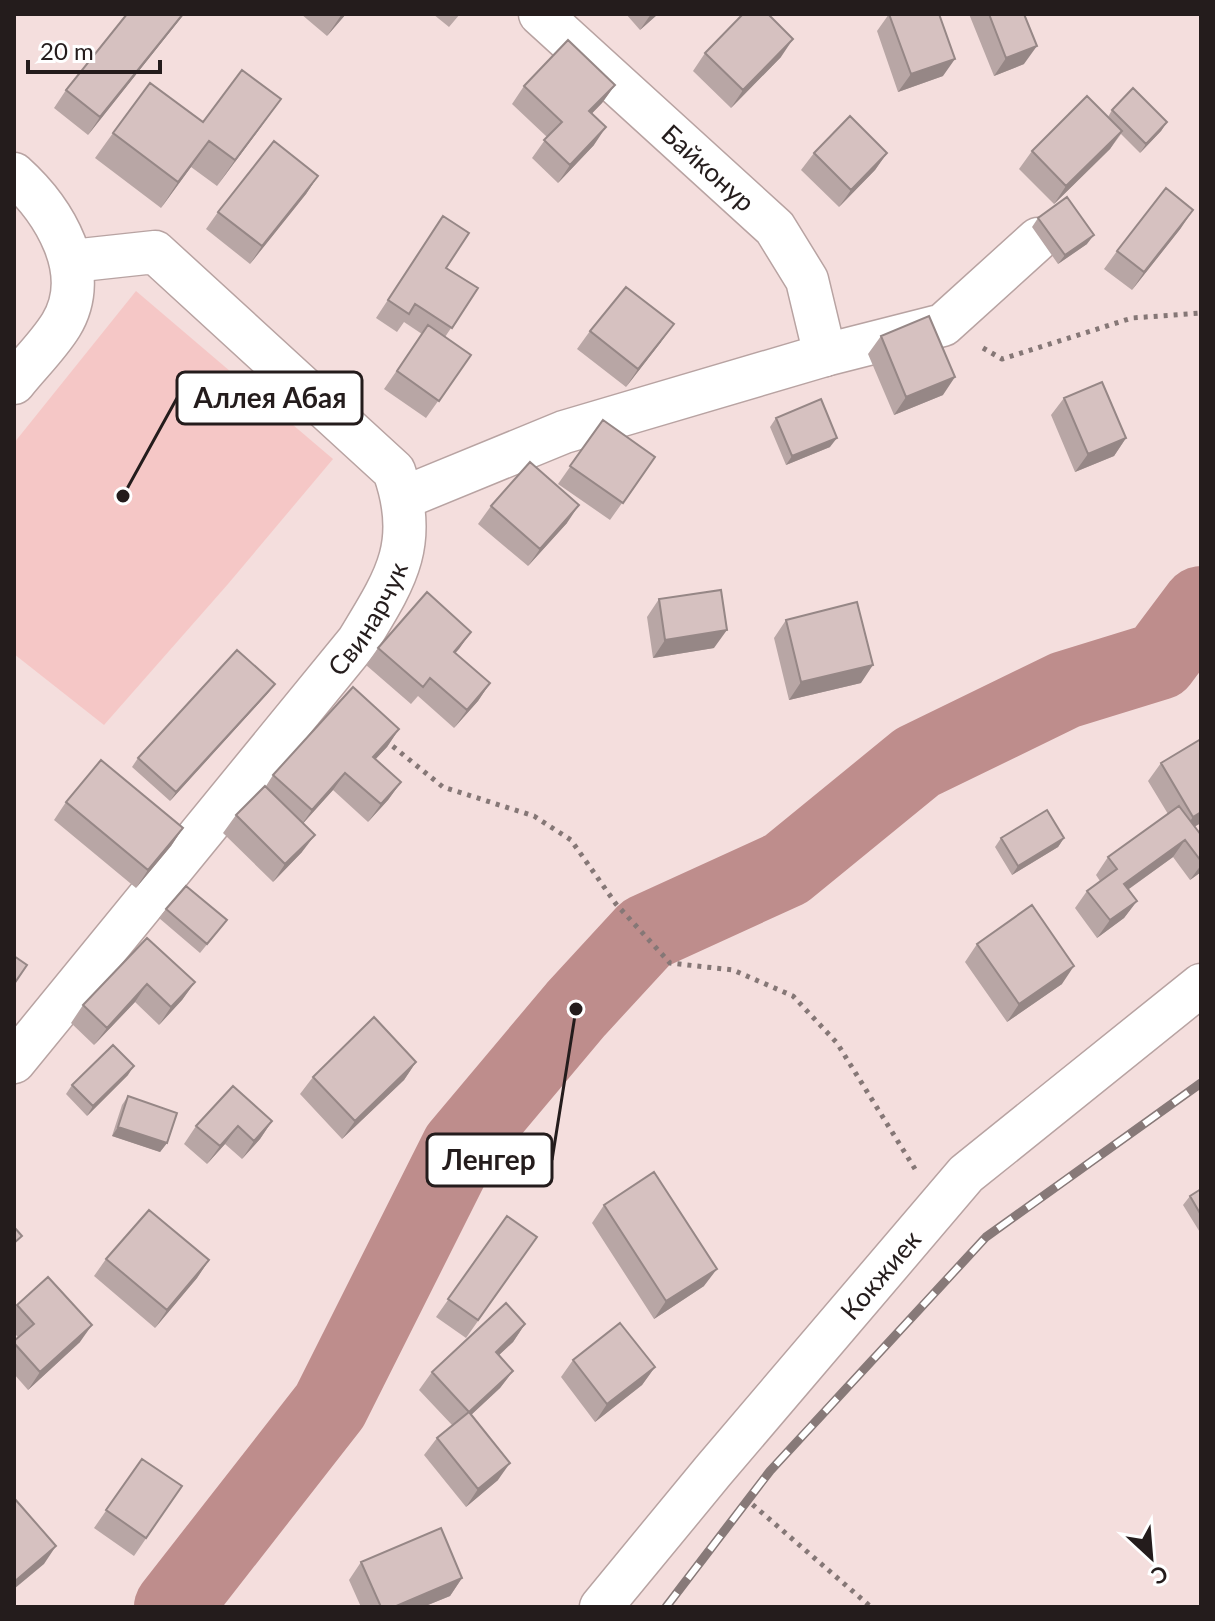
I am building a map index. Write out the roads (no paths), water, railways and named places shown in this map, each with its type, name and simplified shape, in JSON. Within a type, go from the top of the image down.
[{"type":"street","name":"Байконур","points":[[540,14],[775,228],[807,280],[825,355]]},
{"type":"street","points":[[14,174],[49,215],[72,261],[74,293],[61,325],[14,383]]},
{"type":"street","points":[[403,498],[564,432],[825,355],[943,325],[1038,239]]},
{"type":"street","name":"Свинарчук","points":[[14,1062],[358,641],[391,585],[406,534],[403,498],[394,471],[155,252],[72,261]]},
{"type":"street","name":"Кокжиек","points":[[601,1607],[966,1174],[1201,985]]},
{"type":"waterway","points":[[173,1607],[330,1406],[460,1147],[576,1009],[646,933],[786,869],[917,762],[1065,690],[1159,661],[1201,605]]},
{"type":"railway","points":[[666,1607],[770,1471],[986,1237],[1201,1083]]},
{"type":"place","name":"Аллея Абая","points":[[123,496]]},
{"type":"place","name":"Ленгер","points":[[576,1009]]}]
